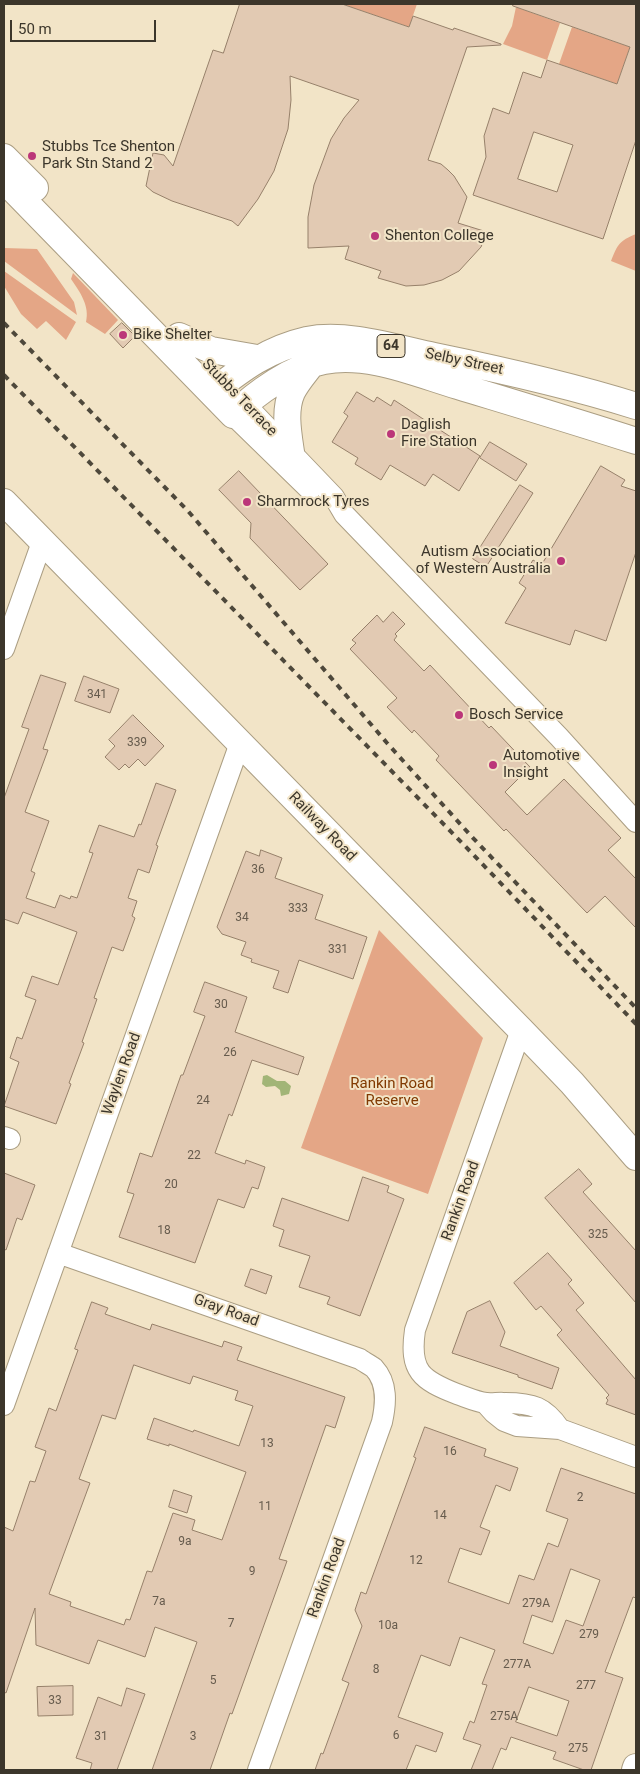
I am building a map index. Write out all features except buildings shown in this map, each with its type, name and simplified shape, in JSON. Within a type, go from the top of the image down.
[{"type":"main road","name":"Stubbs Terrace","points":[[4,157],[179,336],[218,387]]},
{"type":"main road","name":"Stubbs Terrace","points":[[4,180],[239,409]]},
{"type":"main road","points":[[179,336],[212,350],[258,358]]},
{"type":"main road","name":"Selby Street","points":[[218,387],[258,358],[309,340],[327,339],[364,342],[526,375],[631,403]]},
{"type":"main road","name":"Selby Street","points":[[239,409],[286,376],[322,361],[347,358],[372,361],[636,441]]},
{"type":"main road","points":[[290,452],[288,407],[292,392],[311,365]]},
{"type":"main road","name":"Railway Road","points":[[4,502],[521,1030],[572,1083],[636,1157]]},
{"type":"street","name":"Stubbs Terrace","points":[[239,409],[290,452],[334,497],[344,514],[559,737],[636,822]]},
{"type":"street","name":"Stubbs Terrace","points":[[239,409],[323,502],[344,514]]},
{"type":"street","points":[[4,649],[42,542]]},
{"type":"street","name":"Waylen Road","points":[[4,1405],[240,743]]},
{"type":"street","name":"Rankin Road","points":[[521,1030],[415,1330],[412,1348],[414,1361],[427,1380],[436,1386],[485,1403],[525,1404],[540,1408],[551,1416],[560,1429],[636,1457]]},
{"type":"street","name":"Gray Road","points":[[58,1253],[360,1359],[374,1368],[383,1384]]},
{"type":"street","name":"Rankin Road","points":[[258,1770],[382,1422],[386,1403],[383,1384]]},
{"type":"green space","points":[[342,4],[417,4],[409,27]]},
{"type":"green space","points":[[516,7],[560,23],[547,60],[503,44],[512,26]]},
{"type":"green space","points":[[572,27],[630,47],[617,84],[559,64]]},
{"type":"green space","points":[[636,234],[636,271],[611,261],[620,244]]},
{"type":"green space","points":[[4,248],[37,249],[74,302],[77,315],[4,261]]},
{"type":"green space","points":[[4,271],[76,322],[66,340],[46,321],[37,329],[21,314],[4,286]]},
{"type":"green space","points":[[73,273],[118,320],[105,334],[86,322],[87,310],[81,294],[71,279]]},
{"type":"green space","name":"Rankin Road Reserve","points":[[379,930],[483,1038],[428,1194],[301,1148]]},
{"type":"shaded area","points":[[267,1075],[277,1081],[285,1081],[291,1086],[289,1094],[281,1096],[280,1090],[275,1086],[266,1087],[262,1084],[263,1076]]},
{"type":"railway","points":[[4,323],[188,511],[387,743],[472,837],[636,1008]]},
{"type":"railway","points":[[4,375],[465,846],[636,1024]]},
{"type":"place","name":"Stubbs Tce Shenton Park Stn Stand 2","points":[[32,156]]},
{"type":"place","name":"Shenton College","points":[[375,236]]},
{"type":"place","name":"Bike Shelter","points":[[123,335]]},
{"type":"place","name":"Daglish Fire Station","points":[[391,434]]},
{"type":"place","name":"Sharmrock Tyres","points":[[247,502]]},
{"type":"place","name":"Autism Association of Western Australia","points":[[561,561]]},
{"type":"place","name":"Bosch Service","points":[[459,715]]},
{"type":"place","name":"Automotive Insight","points":[[493,765]]}]
